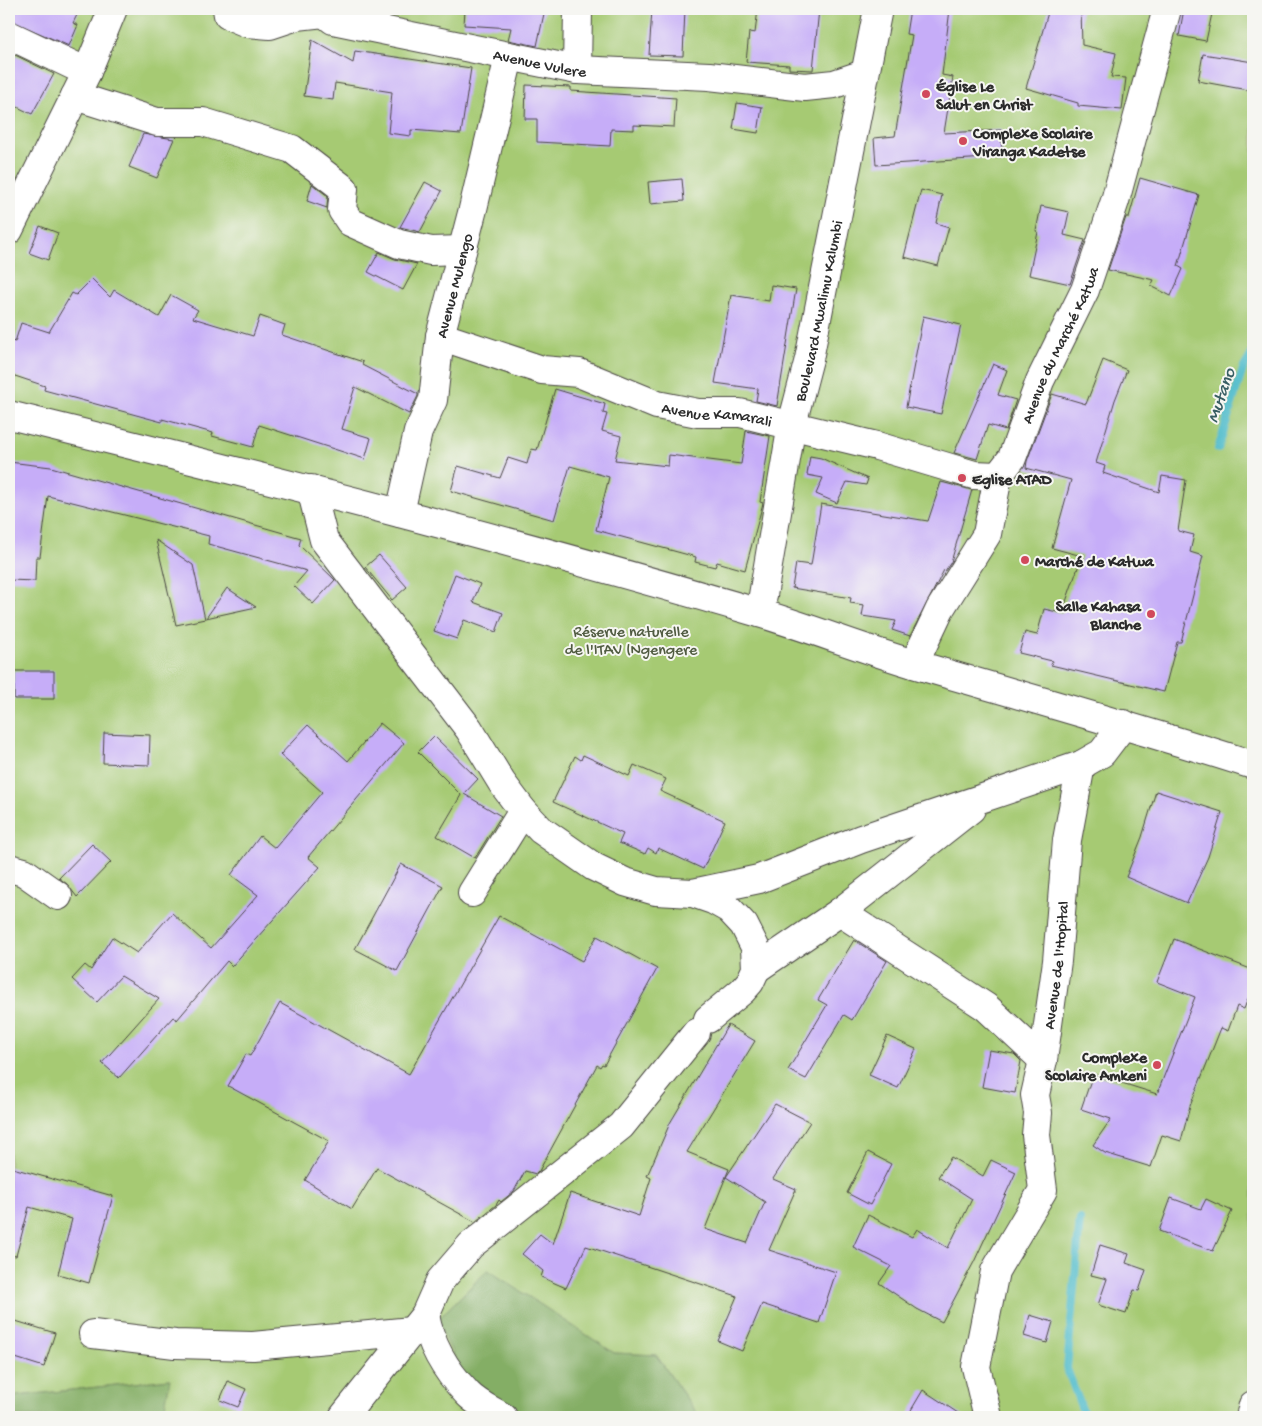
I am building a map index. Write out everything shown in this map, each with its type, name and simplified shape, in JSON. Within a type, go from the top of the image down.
[{"type":"street","points":[[9,230],[87,72],[113,9]]},
{"type":"street","name":"Avenue Vulere","points":[[227,9],[228,14],[247,23],[270,25],[297,16],[323,11],[333,20],[577,70],[709,76],[805,86],[834,84],[864,74]]},
{"type":"street","points":[[577,70],[578,9]]},
{"type":"street","name":"Boulevard Mwalimu Kalumbi","points":[[760,613],[792,424],[809,359],[878,9]]},
{"type":"street","name":"Avenue du Marché Katwa","points":[[914,664],[940,609],[987,534],[998,476],[1012,458],[1040,381],[1085,290],[1116,200],[1167,9]]},
{"type":"street","points":[[9,35],[87,72]]},
{"type":"street","name":"Avenue Mulengo","points":[[400,513],[418,432],[433,400],[440,336],[509,57]]},
{"type":"street","points":[[75,96],[157,122],[203,122],[292,149],[344,189],[342,210],[350,222],[399,244],[431,251],[462,250]]},
{"type":"street","name":"Avenue Kamarali","points":[[440,336],[542,370],[579,373],[657,405],[698,413],[740,413],[792,424],[974,475],[998,476]]},
{"type":"street","points":[[9,415],[311,489],[760,613],[914,664],[1124,724],[1253,765]]},
{"type":"street","points":[[311,489],[324,540],[469,729],[502,783],[523,812],[542,830],[586,862],[625,882],[656,891],[693,893],[759,879],[861,839],[1081,765],[1102,753],[1124,724]]},
{"type":"street","name":"Avenue de l'Hopital","points":[[988,1417],[976,1367],[996,1271],[1043,1190],[1036,1135],[1038,1113],[1035,1095],[1043,1060],[1057,961],[1067,840],[1081,765]]},
{"type":"street","points":[[756,969],[840,912],[987,796]]},
{"type":"street","points":[[472,893],[523,812]]},
{"type":"street","points":[[9,868],[24,872],[58,896]]},
{"type":"street","points":[[343,1417],[419,1323],[440,1282],[471,1246],[621,1126],[702,1026],[750,982],[756,969],[755,947],[744,925],[729,909],[693,893]]},
{"type":"street","points":[[840,912],[986,1007],[1043,1060]]},
{"type":"street","points":[[93,1334],[175,1344],[253,1346],[419,1323]]},
{"type":"street","points":[[419,1323],[428,1334],[441,1359],[468,1394],[496,1415]]},
{"type":"street","points":[[1250,1417],[1253,1406]]},
{"type":"green space","name":"Réserve naturelle de l'ITAV (Ngengere","points":[[9,9],[1253,9],[1253,1417],[703,1417],[698,1415],[656,1355],[614,1353],[488,1270],[437,1320],[514,1417],[163,1417],[169,1379],[9,1397]]},
{"type":"green space","points":[[488,1270],[614,1353],[656,1355],[698,1415],[703,1417],[514,1417],[469,1389],[437,1320]]},
{"type":"green space","points":[[170,1379],[163,1417],[9,1417],[9,1397]]},
{"type":"building","points":[[9,9],[80,9],[73,23],[78,25],[69,46],[9,20]]},
{"type":"building","points":[[465,9],[545,9],[537,46],[508,40],[511,28],[464,25]]},
{"type":"building","points":[[652,9],[685,9],[683,56],[649,55]]},
{"type":"building","points":[[758,9],[819,9],[813,70],[789,69],[789,65],[746,62],[749,32],[755,33]]},
{"type":"building","points":[[910,9],[950,9],[942,75],[953,77],[944,133],[1001,130],[1002,157],[876,165],[874,138],[895,136],[912,35],[906,34]]},
{"type":"building","points":[[1049,9],[1081,9],[1082,45],[1116,53],[1111,77],[1126,78],[1122,110],[1078,106],[1078,103],[1026,88]]},
{"type":"building","points":[[1184,9],[1213,9],[1206,41],[1179,36]]},
{"type":"building","points":[[312,40],[353,63],[355,51],[471,68],[461,134],[411,130],[411,136],[388,133],[392,92],[335,83],[333,100],[304,96]]},
{"type":"building","points":[[9,52],[54,74],[32,114],[9,103]]},
{"type":"building","points":[[1203,54],[1253,62],[1253,91],[1198,81]]},
{"type":"building","points":[[526,85],[571,87],[571,91],[676,98],[674,127],[634,125],[634,130],[611,129],[610,146],[537,142],[537,119],[525,119]]},
{"type":"building","points":[[737,103],[762,107],[758,133],[733,129]]},
{"type":"building","points":[[143,134],[174,139],[157,178],[129,167]]},
{"type":"building","points":[[1140,178],[1199,195],[1178,266],[1183,269],[1171,296],[1151,286],[1154,280],[1108,270],[1126,217],[1129,217]]},
{"type":"building","points":[[682,179],[684,201],[650,204],[648,182]]},
{"type":"building","points":[[425,182],[442,191],[420,232],[400,227]]},
{"type":"building","points":[[312,184],[328,196],[327,208],[307,201]]},
{"type":"building","points":[[921,190],[942,195],[936,223],[949,227],[938,266],[904,257]]},
{"type":"building","points":[[1041,206],[1069,212],[1064,235],[1085,240],[1070,284],[1029,275]]},
{"type":"building","points":[[40,226],[58,233],[48,260],[29,253]]},
{"type":"building","points":[[379,252],[395,259],[417,264],[403,290],[368,272]]},
{"type":"building","points":[[92,279],[110,297],[114,290],[159,317],[171,295],[198,310],[193,318],[253,336],[260,316],[285,325],[282,335],[363,362],[362,365],[418,394],[418,396],[409,414],[355,387],[342,429],[371,438],[365,459],[259,425],[253,447],[212,436],[213,433],[162,419],[162,422],[44,390],[45,386],[9,374],[9,340],[15,342],[21,323],[49,332],[72,293],[76,295]]},
{"type":"building","points":[[771,285],[796,289],[777,406],[756,401],[758,389],[715,383],[731,295],[769,301]]},
{"type":"building","points":[[923,316],[961,325],[941,414],[906,407]]},
{"type":"building","points":[[1103,360],[1127,370],[1115,400],[1096,463],[1105,466],[1103,473],[1159,492],[1162,476],[1186,480],[1178,531],[1194,535],[1190,552],[1203,556],[1181,642],[1177,642],[1164,692],[1051,665],[1052,661],[1019,653],[1025,632],[1037,635],[1044,609],[1062,613],[1082,556],[1052,548],[1071,480],[1026,468],[1027,461],[1052,394],[1086,404]]},
{"type":"building","points":[[993,364],[1007,370],[998,395],[1016,400],[1006,430],[988,425],[977,459],[954,453]]},
{"type":"building","points":[[555,389],[605,404],[603,413],[607,414],[602,431],[621,436],[615,460],[668,466],[669,455],[741,464],[746,431],[770,436],[760,502],[763,503],[745,570],[717,562],[715,567],[695,562],[696,557],[596,530],[609,477],[570,466],[554,520],[451,491],[458,466],[500,478],[508,458],[527,464],[531,449],[537,450]]},
{"type":"building","points":[[810,456],[821,458],[868,479],[866,485],[847,482],[837,503],[816,494],[823,478],[807,475]]},
{"type":"building","points":[[9,462],[51,467],[301,538],[299,545],[335,580],[313,604],[294,586],[307,571],[208,544],[209,536],[48,496],[40,557],[36,557],[35,581],[9,580]]},
{"type":"building","points":[[941,482],[972,490],[951,562],[944,570],[910,636],[892,630],[896,621],[862,616],[864,605],[850,603],[851,598],[792,588],[796,563],[811,565],[821,504],[928,521]]},
{"type":"building","points":[[156,540],[193,565],[205,619],[176,625]]},
{"type":"building","points":[[379,555],[407,587],[392,600],[365,567]]},
{"type":"building","points":[[455,574],[480,584],[473,602],[503,613],[496,632],[464,620],[457,639],[434,631]]},
{"type":"building","points":[[227,588],[256,607],[206,618]]},
{"type":"building","points":[[14,671],[54,671],[54,699],[14,699]]},
{"type":"building","points":[[380,723],[404,743],[308,857],[320,867],[232,966],[227,961],[177,1020],[173,1017],[119,1078],[102,1063],[159,999],[121,976],[97,1002],[72,979],[85,965],[91,970],[112,937],[137,953],[172,913],[211,948],[258,895],[231,875],[260,836],[275,848],[322,792],[280,755],[308,725],[348,761]]},
{"type":"building","points":[[104,733],[150,735],[149,765],[103,763]]},
{"type":"building","points":[[434,736],[478,779],[464,794],[501,816],[475,858],[437,836],[461,795],[418,752]]},
{"type":"building","points":[[583,755],[629,776],[634,765],[666,779],[660,791],[725,821],[703,869],[658,848],[656,853],[648,848],[645,854],[619,843],[623,834],[553,802],[575,756],[581,760]]},
{"type":"building","points":[[1156,791],[1222,812],[1208,857],[1187,903],[1126,877],[1142,837]]},
{"type":"building","points":[[92,844],[111,862],[77,897],[67,884],[59,878]]},
{"type":"building","points":[[401,864],[443,886],[397,971],[355,949]]},
{"type":"building","points":[[499,916],[582,961],[597,936],[657,969],[604,1065],[602,1064],[600,1067],[597,1065],[539,1171],[536,1174],[525,1171],[514,1191],[501,1202],[499,1200],[496,1205],[475,1222],[377,1168],[352,1209],[305,1180],[329,1141],[228,1086],[246,1054],[250,1056],[280,1003],[409,1074]]},
{"type":"building","points":[[1174,939],[1253,970],[1253,986],[1244,1009],[1237,1006],[1228,1031],[1221,1028],[1190,1106],[1181,1141],[1162,1135],[1151,1167],[1105,1153],[1093,1145],[1111,1119],[1081,1109],[1093,1074],[1157,1094],[1195,997],[1157,982]]},
{"type":"building","points":[[854,940],[887,961],[852,1020],[844,1015],[806,1079],[788,1070],[827,1005],[818,1000]]},
{"type":"building","points":[[728,1025],[755,1041],[687,1152],[729,1169],[705,1229],[747,1243],[765,1202],[726,1177],[775,1104],[810,1122],[773,1179],[796,1189],[769,1250],[836,1272],[819,1323],[762,1304],[742,1351],[718,1341],[737,1296],[586,1246],[566,1288],[541,1277],[543,1271],[522,1254],[540,1234],[553,1244],[570,1193],[639,1216],[651,1178],[647,1176],[670,1123]]},
{"type":"building","points":[[887,1036],[916,1049],[898,1088],[869,1075]]},
{"type":"building","points":[[989,1050],[1014,1054],[1021,1061],[1015,1093],[982,1087]]},
{"type":"building","points":[[868,1152],[891,1164],[870,1205],[847,1193]]},
{"type":"building","points":[[951,1157],[983,1176],[991,1160],[1016,1172],[974,1262],[942,1322],[917,1309],[879,1283],[891,1266],[853,1247],[868,1215],[912,1237],[917,1229],[948,1248],[972,1199],[938,1177]]},
{"type":"building","points":[[9,1167],[113,1196],[89,1283],[58,1274],[72,1219],[29,1207],[16,1256],[9,1255]]},
{"type":"building","points":[[1171,1198],[1201,1209],[1206,1199],[1232,1211],[1213,1251],[1159,1231]]},
{"type":"building","points":[[1100,1245],[1129,1254],[1126,1263],[1146,1270],[1139,1291],[1134,1290],[1126,1314],[1098,1305],[1107,1279],[1091,1275]]},
{"type":"building","points":[[1030,1315],[1053,1322],[1047,1343],[1024,1336]]},
{"type":"building","points":[[9,1319],[55,1333],[44,1367],[9,1356]]},
{"type":"building","points":[[228,1381],[246,1389],[238,1407],[220,1400]]},
{"type":"building","points":[[923,1390],[964,1417],[907,1417]]},
{"type":"waterway","name":"Mutano","points":[[1218,449],[1243,369],[1253,352]]},
{"type":"waterway","points":[[1080,1219],[1067,1369],[1085,1417]]},
{"type":"place","name":"Église Le Salut en Christ","points":[[926,94]]},
{"type":"place","name":"Complexe Scolaire Viranga Kadetse","points":[[963,141]]},
{"type":"place","name":"Eglise ATAD","points":[[962,478]]},
{"type":"place","name":"Marché de Katwa","points":[[1025,560]]},
{"type":"place","name":"Salle Kahasa Blanche","points":[[1151,614]]},
{"type":"place","name":"Complexe Scolaire Amkeni","points":[[1157,1065]]}]
